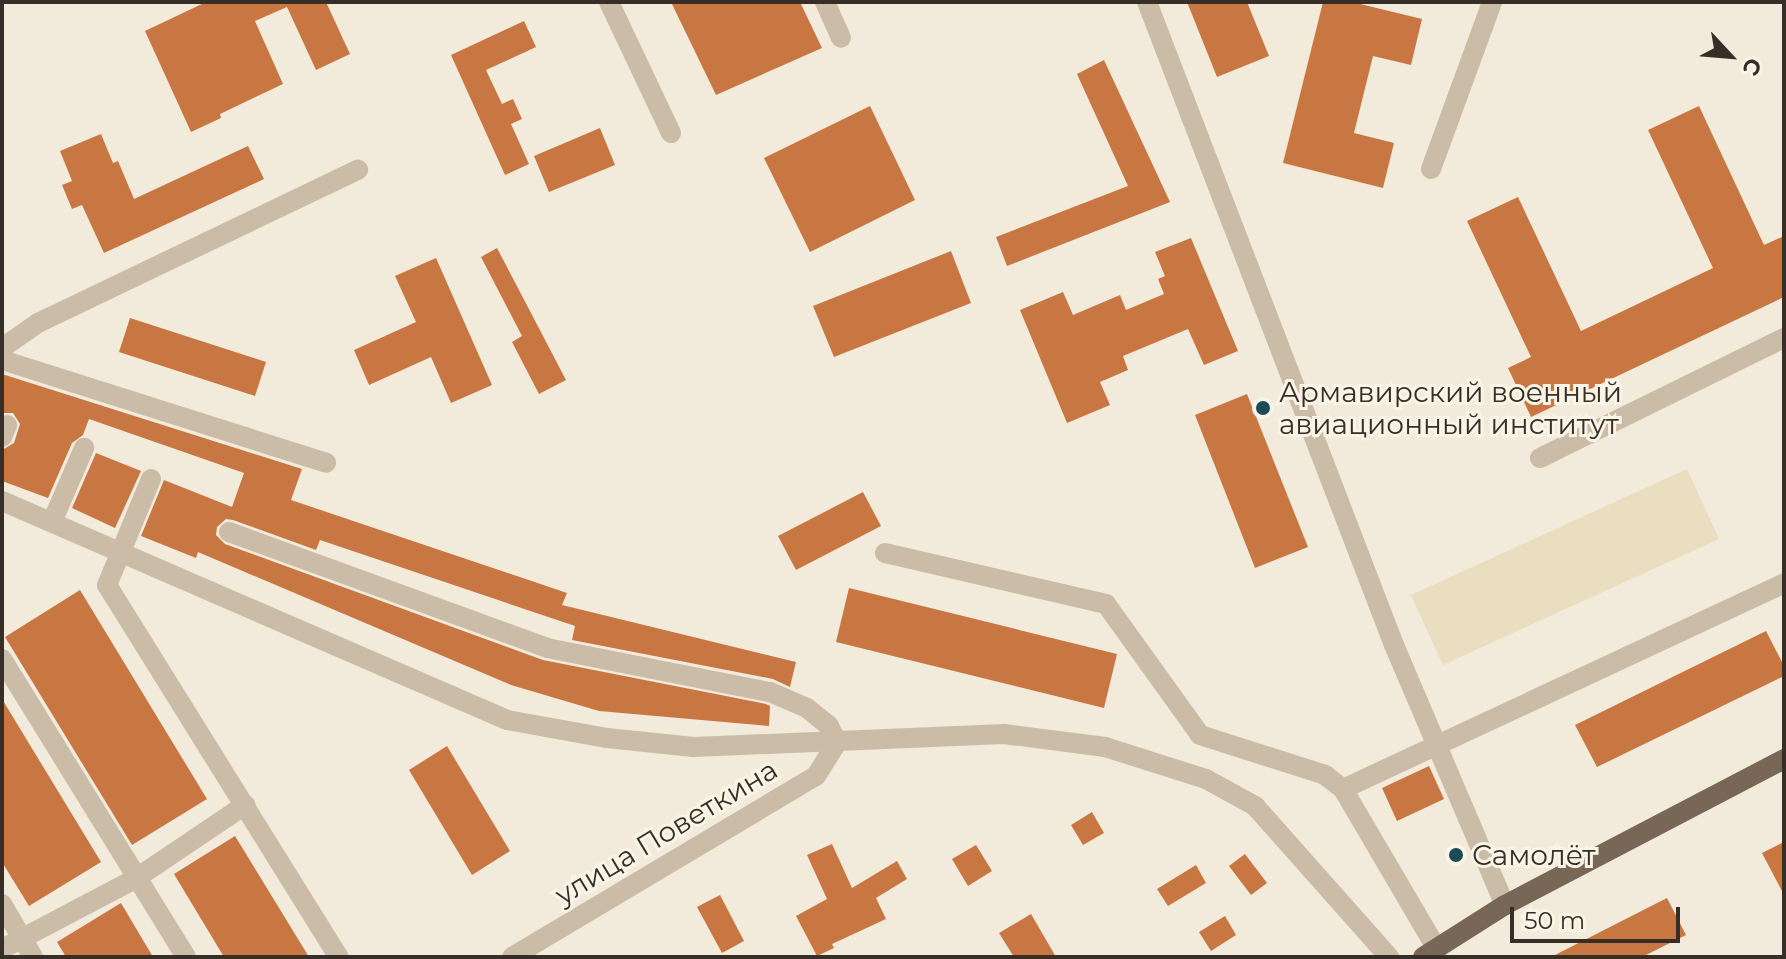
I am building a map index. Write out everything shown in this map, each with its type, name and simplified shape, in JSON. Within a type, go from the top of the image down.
[{"type":"main road","points":[[1430,953],[1505,905],[1784,759]]},
{"type":"street","points":[[609,2],[671,133]]},
{"type":"street","points":[[825,2],[841,38]]},
{"type":"street","points":[[1147,2],[1394,645],[1505,905]]},
{"type":"street","points":[[1431,169],[1492,2]]},
{"type":"street","points":[[2,348],[38,323],[358,170]]},
{"type":"street","points":[[1540,458],[1784,338]]},
{"type":"street","points":[[2,360],[326,463]]},
{"type":"street","points":[[52,522],[84,448]]},
{"type":"street","points":[[151,479],[107,585],[339,957]]},
{"type":"street","points":[[2,501],[507,720],[607,738],[694,747],[1004,734],[1105,747],[1206,779],[1255,806],[1389,957]]},
{"type":"street","points":[[229,532],[547,648],[770,692],[807,708],[829,726],[837,742]]},
{"type":"street","points":[[885,553],[1106,604],[1200,735],[1325,775],[1343,789],[1430,953]]},
{"type":"street","points":[[1343,789],[1784,583]]},
{"type":"street","points":[[2,659],[135,879],[186,957]]},
{"type":"street","name":"улица Поветкина","points":[[512,957],[816,776],[837,742]]},
{"type":"street","points":[[2,949],[135,879],[245,805]]},
{"type":"street","points":[[2,904],[33,957]]},
{"type":"shaded area","points":[[1687,469],[1719,539],[1443,665],[1411,595]]},
{"type":"building","points":[[206,2],[326,2],[350,54],[316,70],[287,7],[255,21],[283,84],[220,114],[221,118],[191,132],[145,31]]},
{"type":"building","points":[[671,2],[800,2],[822,48],[716,95]]},
{"type":"building","points":[[1187,2],[1247,2],[1269,56],[1217,77]]},
{"type":"building","points":[[1323,2],[1352,2],[1422,19],[1411,65],[1373,56],[1354,133],[1394,143],[1383,188],[1283,163]]},
{"type":"building","points":[[524,21],[536,47],[486,70],[502,104],[513,99],[522,119],[511,124],[529,164],[505,175],[451,55]]},
{"type":"building","points":[[1104,60],[1170,202],[1007,266],[996,237],[1128,186],[1077,74]]},
{"type":"building","points":[[870,106],[915,200],[810,252],[764,158]]},
{"type":"building","points":[[1699,106],[1764,245],[1784,236],[1784,297],[1531,417],[1508,368],[1531,357],[1467,221],[1518,197],[1581,331],[1713,268],[1648,130]]},
{"type":"building","points":[[600,128],[615,165],[549,192],[534,156]]},
{"type":"building","points":[[101,134],[113,163],[118,161],[134,199],[248,146],[264,179],[104,253],[82,205],[72,209],[62,185],[72,181],[60,151]]},
{"type":"building","points":[[1191,238],[1238,351],[1204,365],[1188,329],[1123,356],[1128,370],[1100,382],[1110,405],[1067,423],[1020,310],[1063,292],[1073,315],[1120,295],[1126,310],[1164,294],[1158,279],[1165,276],[1155,252]]},
{"type":"building","points":[[497,248],[566,380],[539,394],[512,342],[522,336],[481,257]]},
{"type":"building","points":[[951,251],[971,303],[834,357],[813,306]]},
{"type":"building","points":[[436,258],[492,385],[451,403],[431,357],[369,385],[354,350],[416,322],[395,276]]},
{"type":"building","points":[[130,318],[266,362],[255,396],[119,352]]},
{"type":"building","points":[[2,374],[302,469],[291,500],[567,593],[562,605],[796,662],[790,687],[773,679],[572,640],[575,626],[320,540],[316,550],[233,520],[226,519],[217,527],[216,535],[225,544],[543,660],[766,704],[770,706],[769,726],[599,711],[511,685],[198,552],[196,558],[141,536],[164,480],[232,507],[244,473],[89,419],[83,435],[72,443],[48,498],[2,481],[2,450],[14,443],[20,424],[13,413],[2,413]]},
{"type":"building","points":[[1247,394],[1308,547],[1255,568],[1195,415]]},
{"type":"building","points":[[96,453],[141,471],[115,528],[72,508]]},
{"type":"building","points":[[863,492],[881,526],[796,570],[778,536]]},
{"type":"building","points":[[849,588],[1117,654],[1104,708],[836,642]]},
{"type":"building","points":[[80,590],[207,799],[132,845],[5,637]]},
{"type":"building","points":[[1766,631],[1784,666],[1784,676],[1597,767],[1575,725]]},
{"type":"building","points":[[2,699],[101,862],[29,906],[2,862]]},
{"type":"building","points":[[447,746],[510,851],[472,875],[409,770]]},
{"type":"building","points":[[1429,766],[1444,799],[1397,821],[1382,788]]},
{"type":"building","points":[[1092,812],[1104,833],[1083,845],[1071,825]]},
{"type":"building","points":[[235,836],[309,957],[224,957],[174,874]]},
{"type":"building","points":[[1784,842],[1784,895],[1762,853]]},
{"type":"building","points":[[832,844],[852,888],[897,861],[907,879],[876,898],[886,919],[832,944],[834,948],[817,956],[796,916],[827,899],[807,855]]},
{"type":"building","points":[[976,845],[992,871],[968,886],[952,859]]},
{"type":"building","points":[[1245,854],[1267,883],[1251,895],[1229,866]]},
{"type":"building","points":[[1196,865],[1206,883],[1168,906],[1157,889]]},
{"type":"building","points":[[720,895],[744,941],[722,953],[697,907]]},
{"type":"building","points":[[1667,898],[1686,935],[1642,957],[1551,957]]},
{"type":"building","points":[[121,903],[153,957],[66,957],[57,942]]},
{"type":"building","points":[[1031,914],[1056,957],[1014,957],[999,933]]},
{"type":"building","points":[[1225,916],[1236,935],[1211,951],[1199,932]]},
{"type":"place","name":"Армавирский военный авиационный институт","points":[[1263,408]]},
{"type":"place","name":"Самолёт","points":[[1456,855]]}]
